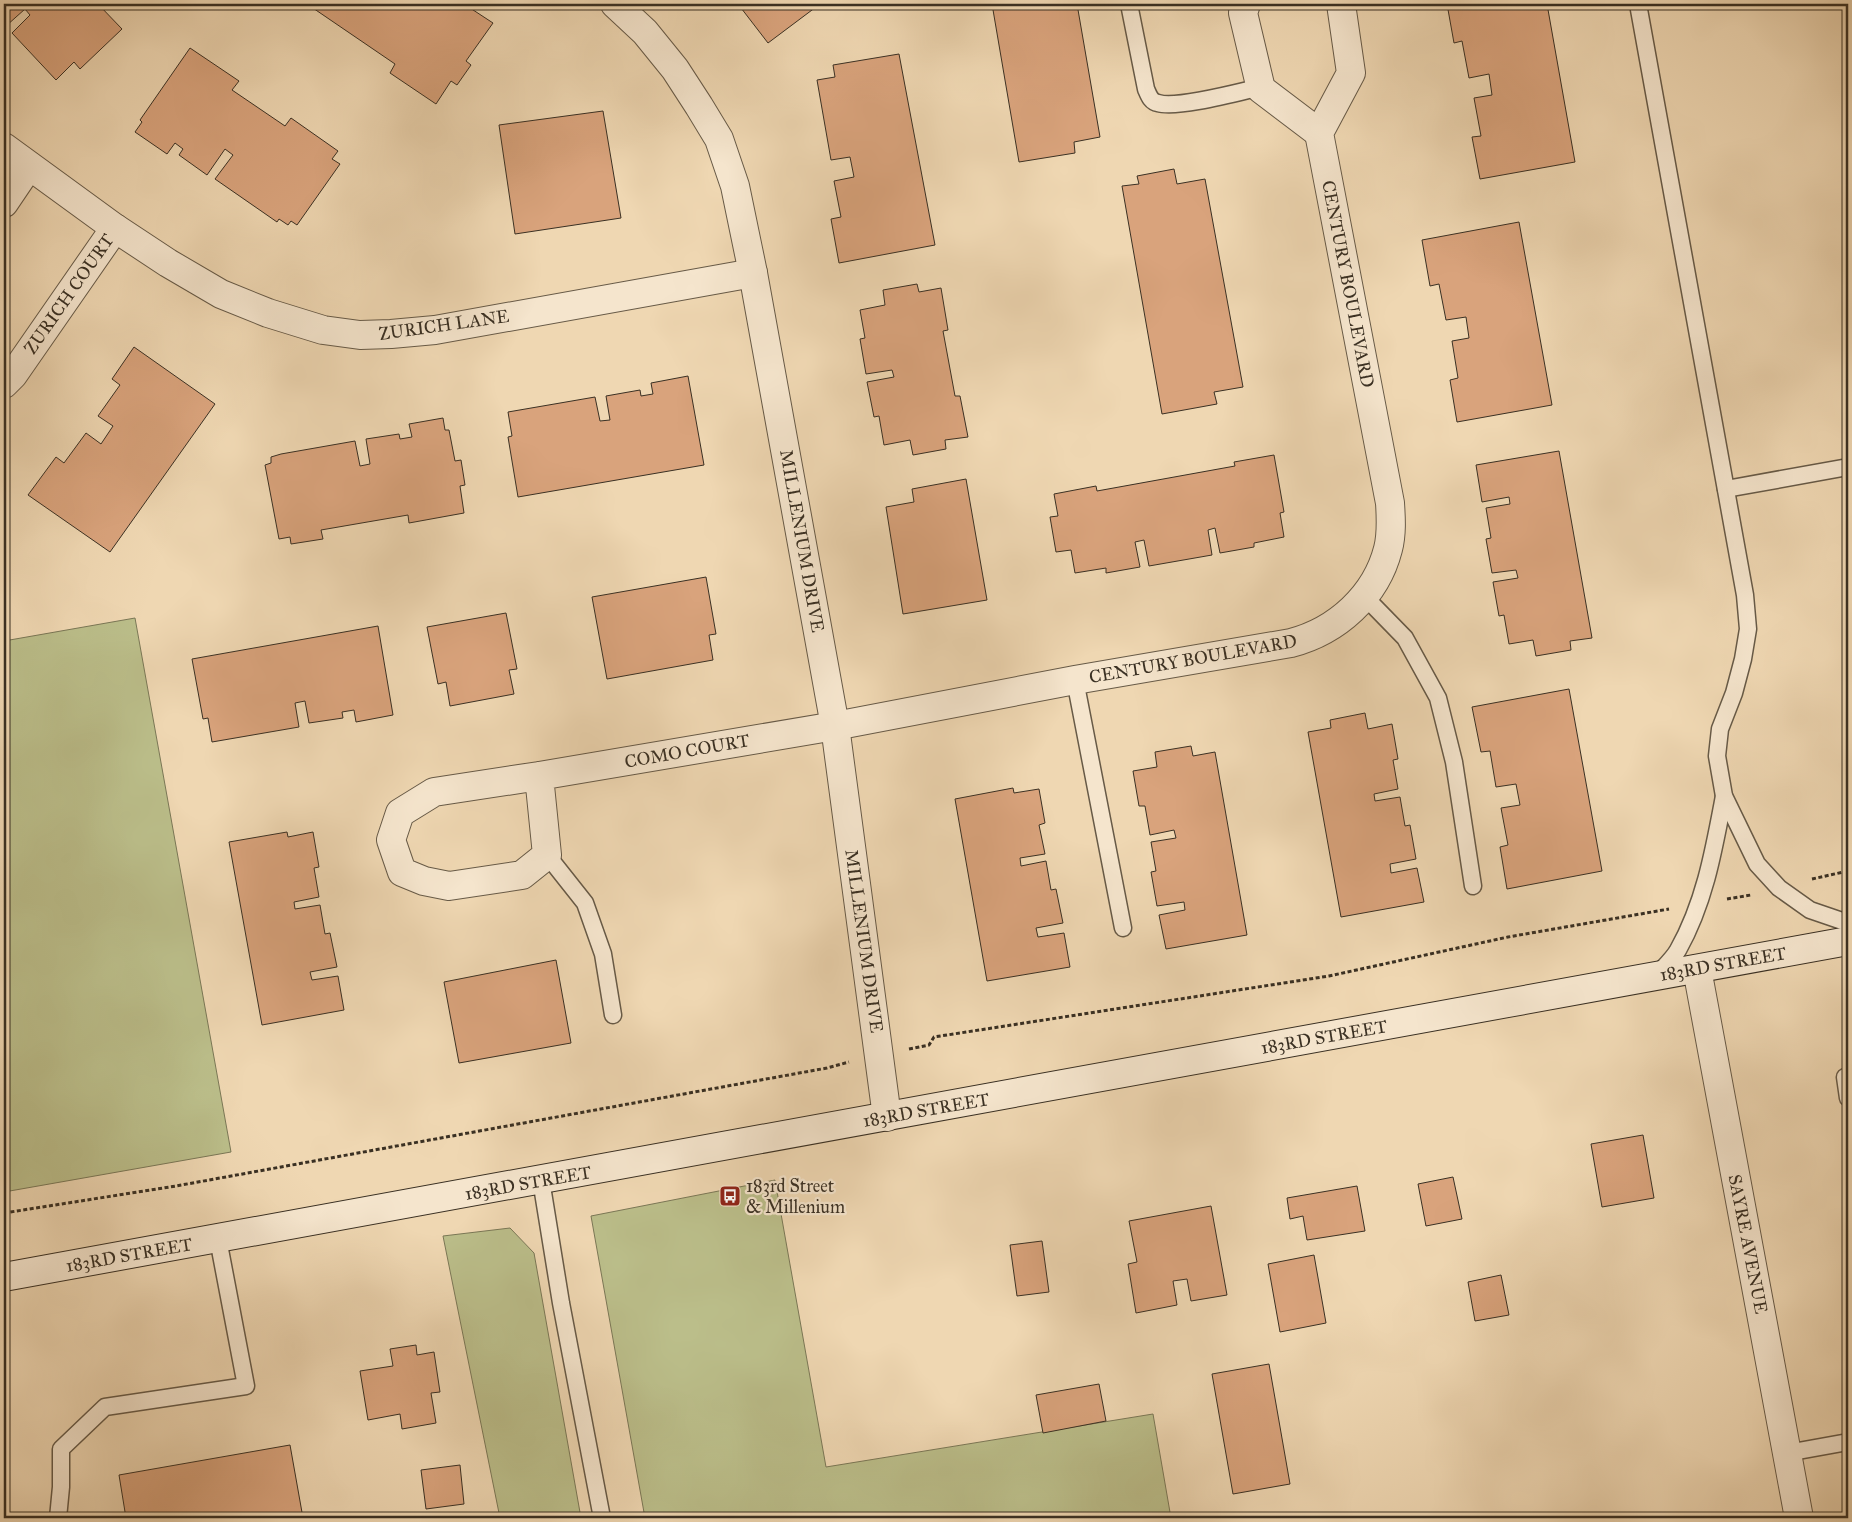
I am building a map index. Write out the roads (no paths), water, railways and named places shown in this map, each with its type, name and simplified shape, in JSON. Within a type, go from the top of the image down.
[{"type":"street","name":"MILLENIUM DRIVE","points":[[615,4],[645,32],[675,69],[719,139],[735,186],[753,273],[835,726],[887,1117]]},
{"type":"street","points":[[1246,4],[1243,13],[1261,89],[1319,133],[1352,73],[1340,4]]},
{"type":"street","name":"CENTURY BOULEVARD","points":[[835,726],[1075,680],[1308,639],[1325,631],[1345,616],[1364,596],[1381,568],[1388,548],[1391,525],[1390,503],[1319,133]]},
{"type":"street","name":"ZURICH LANE","points":[[4,147],[116,228],[221,294],[268,313],[323,330],[360,334],[391,334],[435,330],[753,273]]},
{"type":"street","points":[[4,203],[29,166]]},
{"type":"street","name":"ZURICH COURT","points":[[4,384],[13,375],[116,228]]},
{"type":"street","name":"COMO COURT","points":[[547,855],[522,874],[449,886],[424,881],[402,872],[391,840],[400,813],[434,792],[835,726]]},
{"type":"street","points":[[539,776],[547,855]]},
{"type":"street","name":"183RD STREET","points":[[4,1277],[1848,941]]},
{"type":"street","name":"SAYRE AVENUE","points":[[1697,969],[1799,1518]]},
{"type":"lane","points":[[1128,4],[1146,90],[1149,97],[1156,103],[1167,105],[1182,103],[1261,87]]},
{"type":"lane","points":[[1638,4],[1745,595],[1748,629],[1743,659],[1734,693],[1720,729],[1717,756],[1724,796],[1757,864],[1779,888],[1810,910],[1848,923]]},
{"type":"lane","points":[[1726,489],[1848,467]]},
{"type":"lane","points":[[1364,596],[1404,638],[1438,698],[1454,762],[1473,886]]},
{"type":"lane","points":[[1075,680],[1123,928]]},
{"type":"lane","points":[[1655,976],[1677,951],[1698,904],[1708,875],[1724,796]]},
{"type":"lane","points":[[547,855],[585,902],[603,954],[613,1014]]},
{"type":"lane","points":[[1848,1077],[1845,1077],[1848,1098]]},
{"type":"lane","points":[[541,1180],[561,1304],[602,1518]]},
{"type":"lane","points":[[58,1518],[61,1487],[61,1449],[105,1407],[246,1386],[218,1239]]},
{"type":"lane","points":[[1787,1453],[1848,1442]]},
{"type":"place","name":"183rd Street & Millenium","points":[[730,1196]]}]
